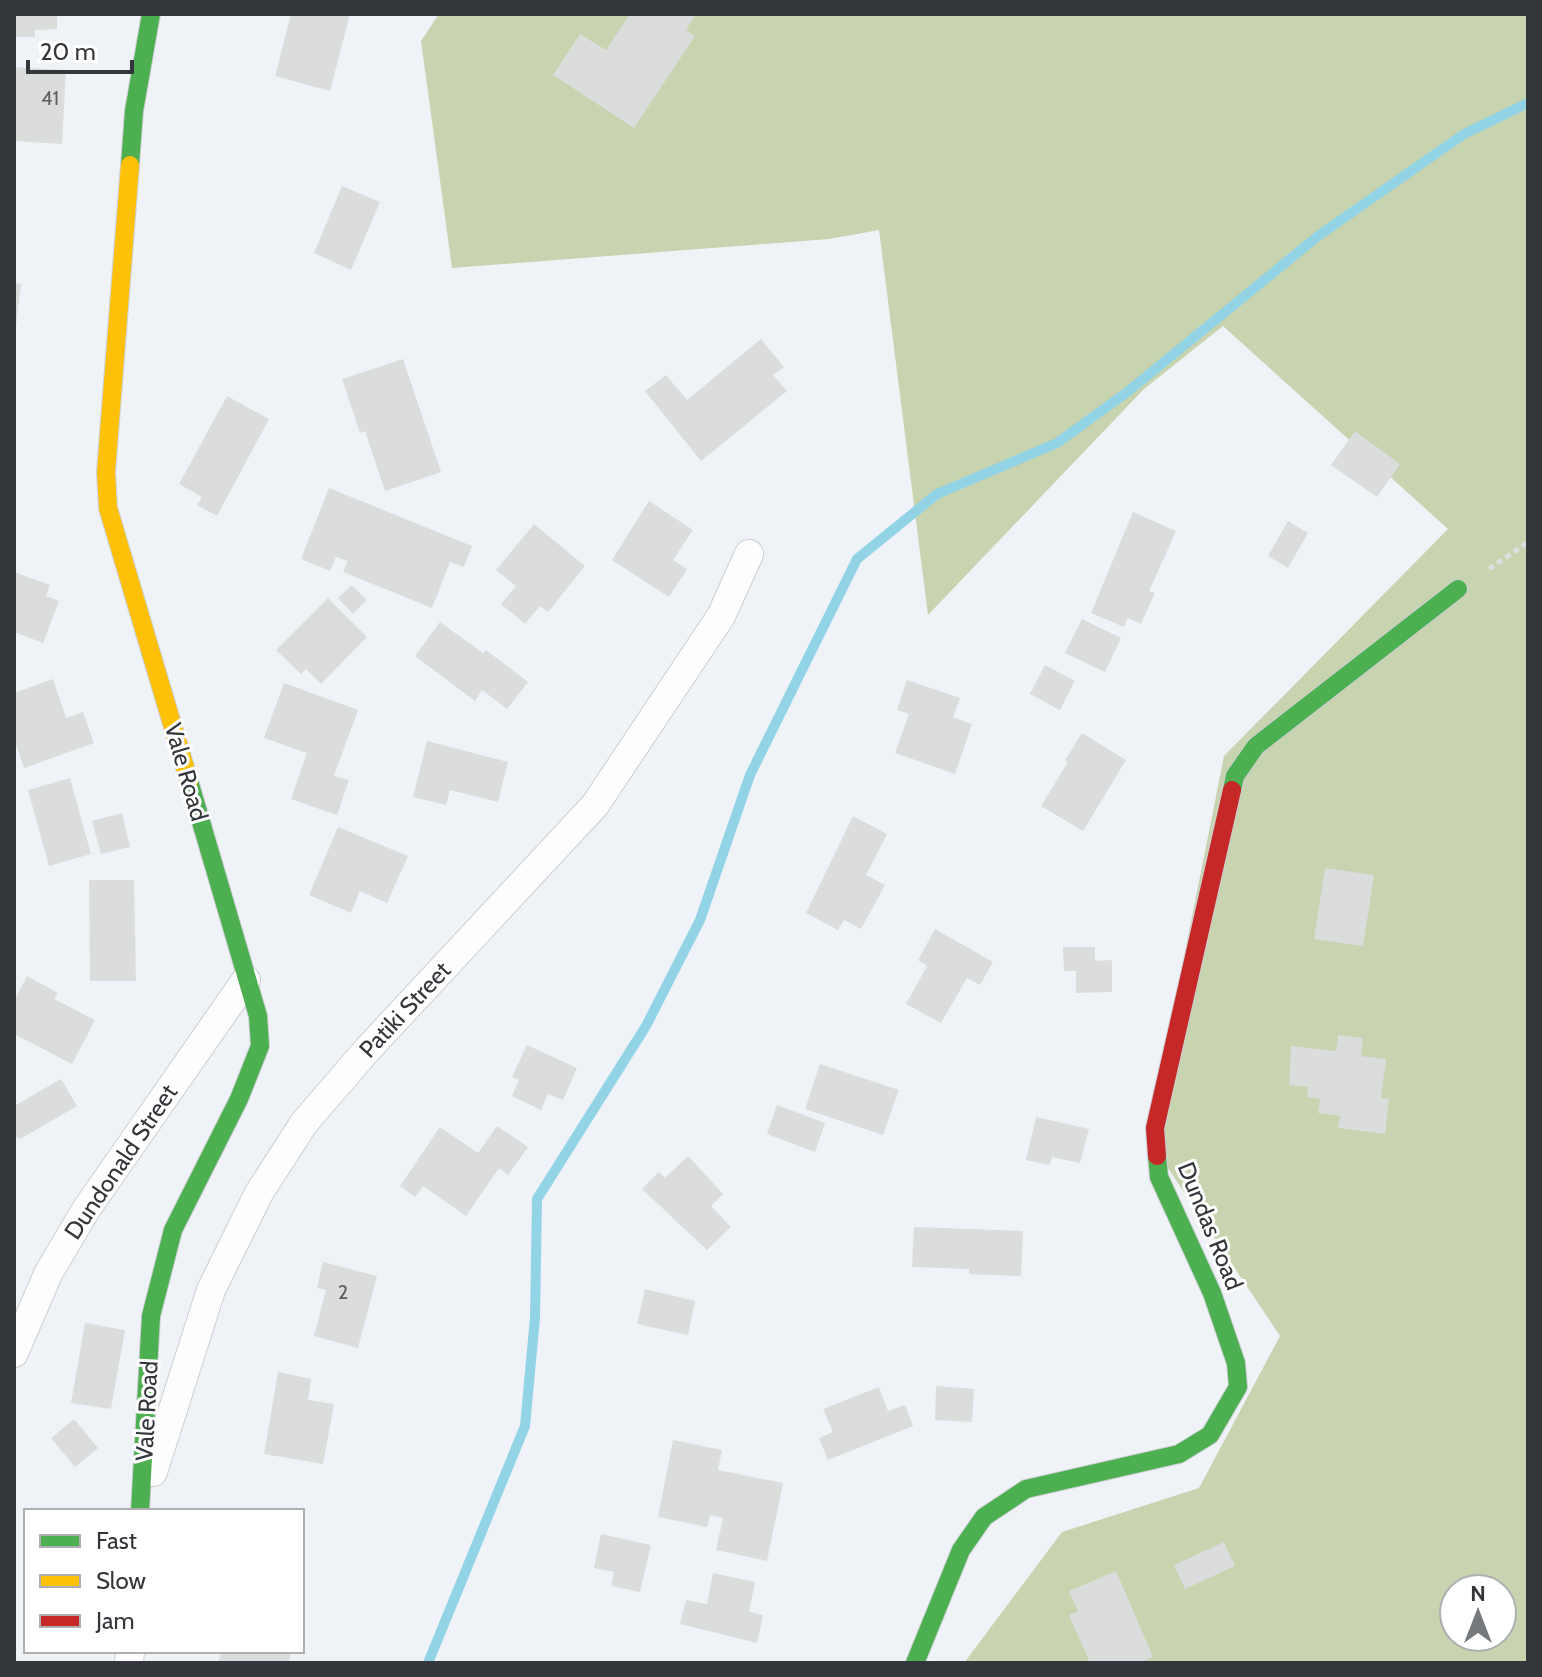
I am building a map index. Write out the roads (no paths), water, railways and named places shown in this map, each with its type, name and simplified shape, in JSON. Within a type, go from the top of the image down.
[{"type":"street","name":"Vale Road","points":[[141,1509],[151,1316],[173,1230],[239,1099],[260,1046],[258,1016],[108,508],[106,472],[134,111],[151,14]]},
{"type":"street","name":"Patiki Street","points":[[142,1509],[211,1290],[259,1193],[304,1123],[367,1050],[595,805],[721,616],[749,554]]},
{"type":"street","name":"Dundas Road","points":[[915,1663],[961,1550],[984,1517],[1026,1489],[1179,1454],[1210,1435],[1238,1387],[1236,1363],[1212,1293],[1159,1177],[1155,1128],[1235,776],[1256,746],[1458,589]]},
{"type":"street","name":"Dundonald Street","points":[[14,1353],[48,1274],[85,1211],[246,980]]},
{"type":"waterway","points":[[428,1663],[525,1426],[535,1318],[537,1199],[646,1026],[700,920],[750,775],[857,559],[937,494],[1057,443],[1126,393],[1318,236],[1464,134],[1528,103]]}]
